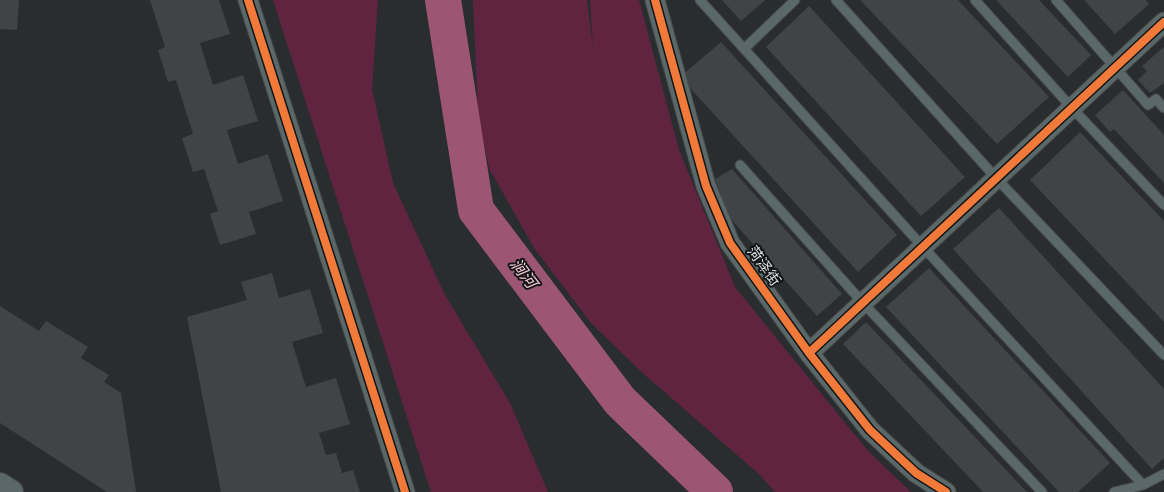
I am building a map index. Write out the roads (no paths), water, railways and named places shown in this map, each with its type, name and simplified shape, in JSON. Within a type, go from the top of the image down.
[{"type":"street","points":[[248,0],[405,492]]},
{"type":"street","name":"菏泽街","points":[[655,0],[706,186],[730,243],[809,353],[870,430],[916,473],[946,492]]},
{"type":"street","points":[[809,353],[997,180],[1164,22]]},
{"type":"street","points":[[0,485],[11,492]]},
{"type":"lane","points":[[700,0],[923,247],[1143,485]]},
{"type":"lane","points":[[744,49],[795,0]]},
{"type":"lane","points":[[836,0],[997,180],[1164,355]]},
{"type":"lane","points":[[975,0],[1072,108],[1164,206]]},
{"type":"lane","points":[[1056,0],[1148,105],[1156,99],[1164,108]]},
{"type":"lane","points":[[740,165],[862,303],[1042,492]]},
{"type":"lane","points":[[1114,492],[1143,485],[1164,474]]},
{"type":"waterway","name":"涧河","points":[[443,0],[476,210],[620,401],[715,492]]}]
